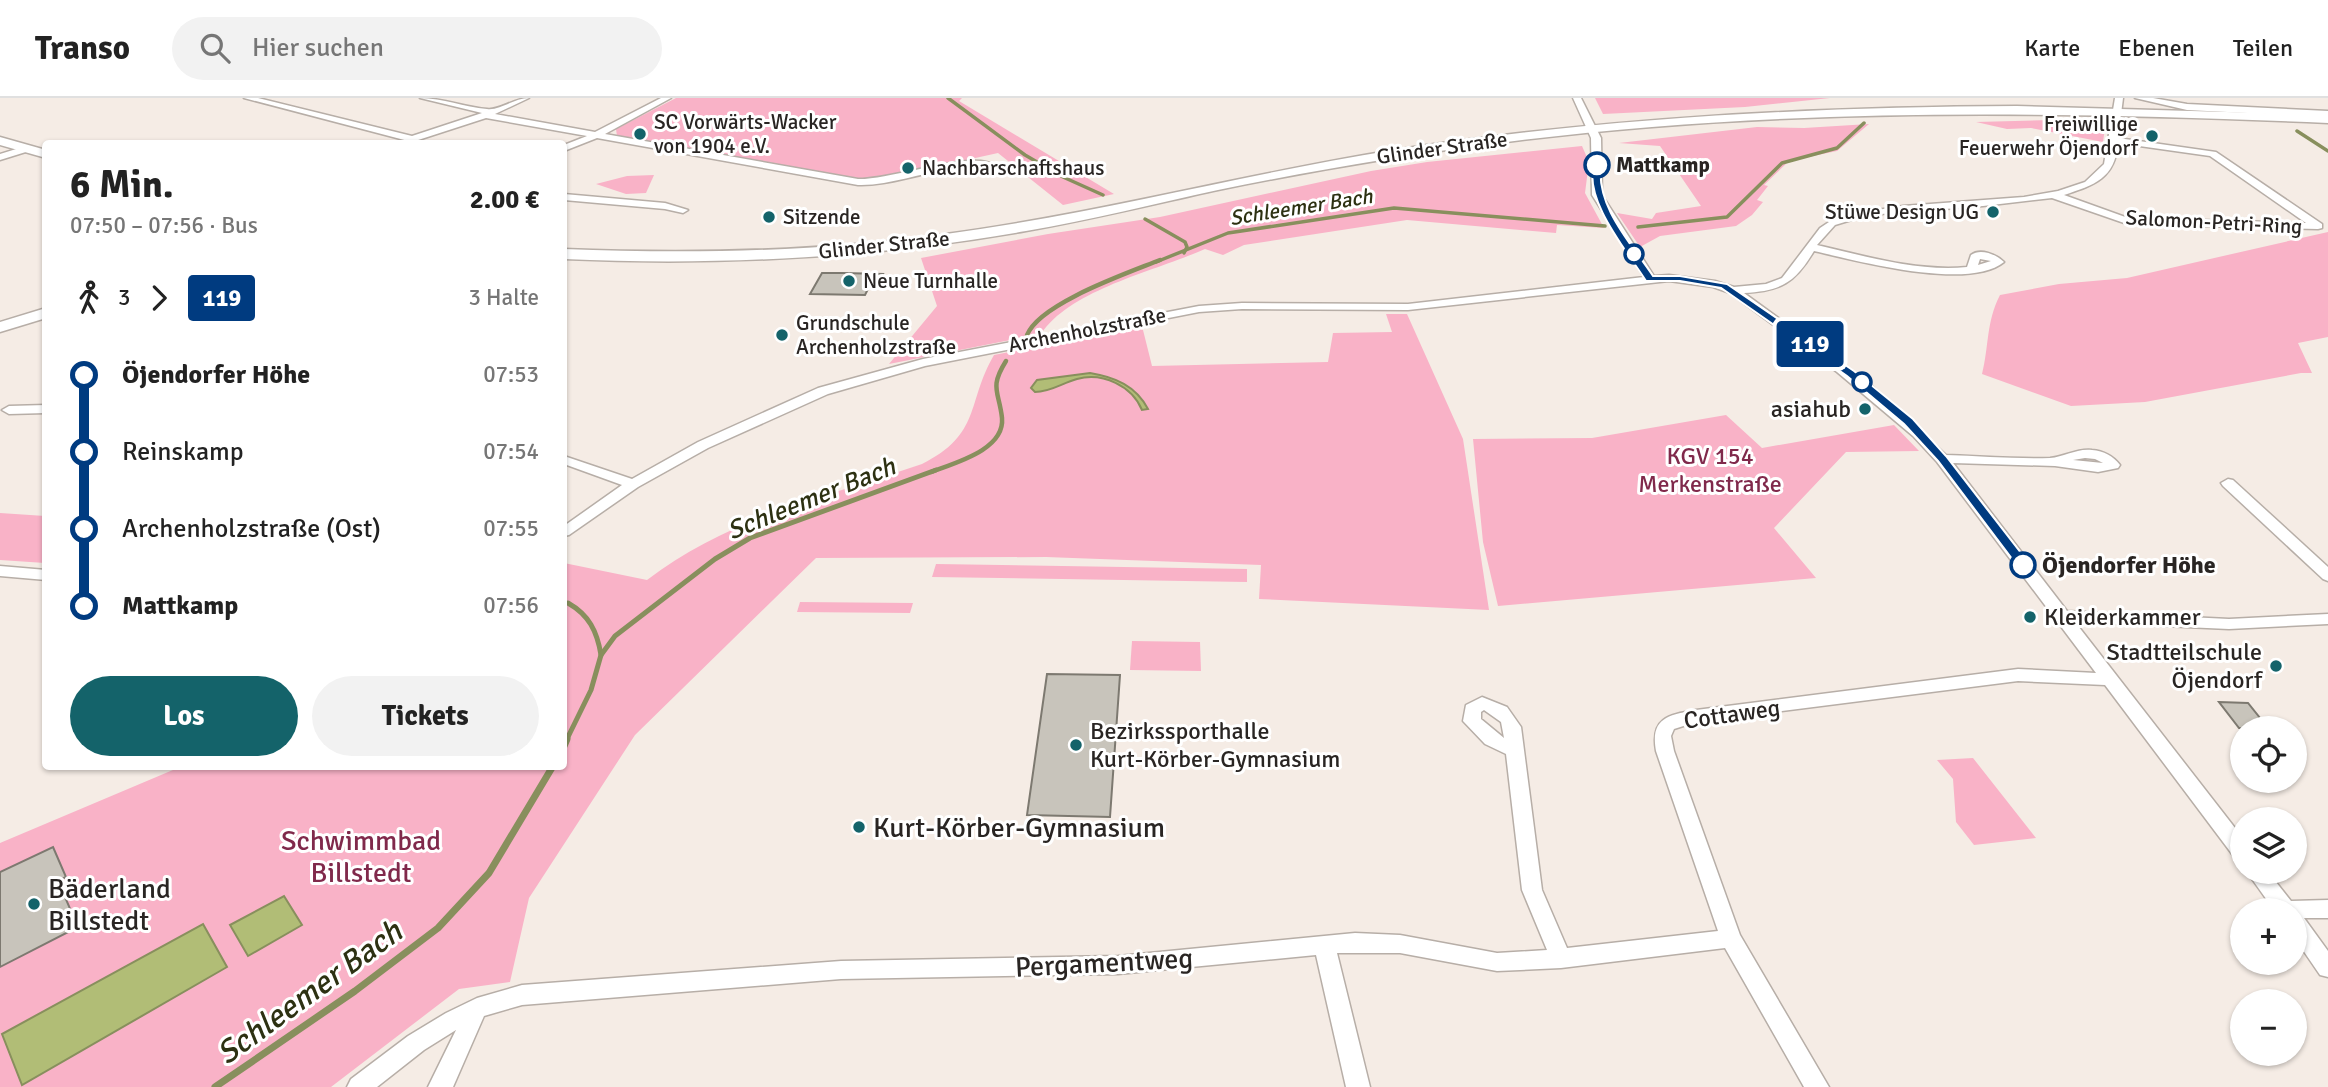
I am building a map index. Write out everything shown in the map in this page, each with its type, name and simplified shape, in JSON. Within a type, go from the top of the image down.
[{"type":"main road","name":"Glinder Straße","points":[[567,254],[656,257],[769,255],[927,242],[1014,229],[1331,165],[1592,128],[1846,113],[2118,104],[2153,113],[2328,116]]},
{"type":"main road","points":[[0,141],[42,153]]},
{"type":"street","points":[[251,98],[412,139],[525,98]]},
{"type":"street","points":[[424,98],[594,136],[865,183],[947,168]]},
{"type":"street","points":[[567,147],[594,136],[667,98]]},
{"type":"street","points":[[1577,98],[1596,138],[1597,195],[1650,279]]},
{"type":"street","points":[[2140,98],[2187,107],[2328,116]]},
{"type":"street","points":[[1733,290],[1779,283],[1788,279],[1829,224],[1870,211],[2054,195],[2095,181],[2106,170],[2112,155],[2118,104]]},
{"type":"street","name":"Salomon-Petri-Ring","points":[[2054,195],[2127,221],[2318,226],[2213,154],[2114,140]]},
{"type":"street","points":[[0,157],[26,149]]},
{"type":"street","points":[[567,197],[683,210]]},
{"type":"street","points":[[1810,247],[1912,268],[1972,268]]},
{"type":"street","name":"Archenholzstraße","points":[[567,530],[633,484],[743,426],[823,391],[893,370],[1005,345],[1199,309],[1242,306],[1409,307],[1650,279],[1733,290]]},
{"type":"street","points":[[1733,290],[1879,396],[1909,422],[1942,459],[2230,836]]},
{"type":"street","points":[[0,327],[42,314]]},
{"type":"street","points":[[9,410],[42,410]]},
{"type":"street","points":[[1942,459],[2055,462]]},
{"type":"street","points":[[567,461],[633,484]]},
{"type":"street","points":[[2228,483],[2328,576]]},
{"type":"street","points":[[0,571],[42,575]]},
{"type":"street","points":[[2063,616],[2245,624],[2286,624],[2328,619]]},
{"type":"street","name":"Cottaweg","points":[[1817,1087],[1731,937],[1665,751],[1662,737],[1667,725],[1679,719],[1696,716],[2018,676],[2109,679]]},
{"type":"street","points":[[1515,750],[1532,890],[1561,959]]},
{"type":"street","points":[[2266,884],[2277,898]]},
{"type":"street","points":[[2307,910],[2328,909]]},
{"type":"street","name":"Pergamentweg","points":[[359,1087],[430,1032],[477,1008],[522,995],[841,970],[1118,965],[1325,947],[1354,942],[1400,944],[1497,962],[1561,959],[1731,937]]},
{"type":"street","points":[[2307,938],[2328,968]]},
{"type":"street","points":[[1325,947],[1358,1087]]},
{"type":"street","points":[[440,1087],[449,1073],[477,1008]]},
{"type":"green space","points":[[676,98],[962,98],[959,101],[1114,194],[1063,205],[998,153],[880,179],[862,179],[617,136],[616,129]]},
{"type":"green space","points":[[1595,98],[1830,98],[1745,107],[1603,114]]},
{"type":"green space","points":[[2106,121],[2103,142],[2031,128],[2007,129],[1976,122]]},
{"type":"green space","points":[[1869,124],[1837,151],[1789,161],[1764,185],[1768,186],[1757,200],[1763,202],[1752,215],[1736,226],[1660,236],[1640,247],[1617,213],[1652,219],[1656,213],[1701,206],[1660,146],[1619,143],[1757,127],[1804,128]]},
{"type":"green space","points":[[1582,146],[1589,162],[1585,193],[1604,228],[1557,225],[1556,233],[1407,220],[1244,245],[1223,255],[1205,249],[1093,293],[1055,318],[1041,334],[889,364],[937,306],[921,258],[1048,234],[1160,217],[1371,171],[1427,162]]},
{"type":"green space","points":[[654,175],[646,193],[626,194],[596,184],[627,176]]},
{"type":"green space","points":[[2328,232],[2328,337],[2298,343],[2312,373],[2145,402],[2071,406],[1982,374],[1990,325],[2000,295],[2059,284],[2127,278]]},
{"type":"green space","name":"Schwimmbad Billstedt","points":[[1386,314],[1407,314],[1463,439],[1489,610],[1259,599],[1261,565],[1046,557],[816,558],[635,735],[529,898],[510,982],[459,989],[331,1087],[0,1087],[0,843],[173,770],[567,770],[567,564],[647,580],[679,558],[745,524],[922,464],[941,453],[964,429],[994,355],[1142,326],[1152,366],[1328,362],[1333,333],[1392,332]]},
{"type":"green space","name":"KGV 154 Merkenstraße","points":[[1726,415],[1762,448],[1894,425],[1919,451],[1846,452],[1774,528],[1816,578],[1498,606],[1483,542],[1473,439],[1592,438]]},
{"type":"green space","points":[[0,513],[42,516],[42,563],[0,560]]},
{"type":"green space","points":[[936,564],[1247,569],[1247,582],[932,577]]},
{"type":"green space","points":[[800,602],[913,603],[910,613],[797,612]]},
{"type":"green space","points":[[1132,641],[1200,642],[1201,671],[1130,670]]},
{"type":"green space","points":[[1973,758],[2036,838],[1974,845],[1956,822],[1953,779],[1937,760]]},
{"type":"shaded area","points":[[1090,373],[1124,384],[1137,394],[1148,409],[1142,410],[1131,394],[1106,379],[1077,379],[1041,392],[1035,392],[1031,388],[1037,380]]},
{"type":"shaded area","points":[[284,896],[302,925],[248,956],[230,925]]},
{"type":"shaded area","points":[[203,924],[227,967],[22,1085],[2,1034]]},
{"type":"building","name":"Neue Turnhalle","points":[[822,273],[883,274],[877,287],[869,287],[865,295],[810,294]]},
{"type":"building","name":"Bezirkssporthalle Kurt-Körber-Gymnasium","points":[[1047,674],[1120,675],[1110,817],[1027,815]]},
{"type":"building","points":[[2219,702],[2248,703],[2258,716],[2230,716]]},
{"type":"building","name":"Bäderland Billstedt","points":[[53,847],[66,877],[58,881],[78,927],[0,967],[0,872]]},
{"type":"waterway","points":[[948,98],[1025,155],[1063,177],[1103,195]]},
{"type":"waterway","name":"Schleemer Bach","points":[[1638,227],[1727,217],[1782,163],[1837,148],[1864,123]]},
{"type":"waterway","points":[[2297,131],[2328,151]]},
{"type":"waterway","name":"Schleemer Bach","points":[[1185,250],[1228,233],[1394,208],[1605,226]]},
{"type":"waterway","points":[[1145,219],[1185,242],[1185,250]]},
{"type":"waterway","name":"Schleemer Bach","points":[[1156,262],[1185,250]]},
{"type":"waterway","name":"Schleemer Bach","points":[[1027,335],[1035,323],[1066,301],[1160,260]]},
{"type":"waterway","name":"Schleemer Bach","points":[[931,472],[976,454],[995,439],[1001,429],[1002,418],[996,384],[1006,361]]},
{"type":"waterway","name":"Schleemer Bach","points":[[601,655],[615,636],[715,559],[750,538],[936,470]]},
{"type":"waterway","points":[[568,603],[591,624],[601,655]]},
{"type":"waterway","name":"Schleemer Bach","points":[[567,739],[591,690],[601,655]]},
{"type":"waterway","name":"Schleemer Bach","points":[[215,1087],[355,991],[438,928],[489,873],[551,770]]},
{"type":"bus line","name":"119","points":[[1597,165],[1595,181],[1599,200],[1650,279],[1680,278],[1733,290],[1850,373],[1909,422],[1942,459],[2023,565]]},
{"type":"place","name":"SC Vorwärts-Wacker von 1904 e.V.","points":[[640,134]]},
{"type":"place","name":"Freiwillige Feuerwehr Öjendorf","points":[[2152,136]]},
{"type":"place","name":"Mattkamp","points":[[1597,165]]},
{"type":"place","name":"Nachbarschaftshaus","points":[[908,168]]},
{"type":"place","name":"Stüwe Design UG","points":[[1993,212]]},
{"type":"place","name":"Sitzende","points":[[769,217]]},
{"type":"place","name":"Neue Turnhalle","points":[[849,281]]},
{"type":"place","name":"Grundschule Archenholzstraße","points":[[782,335]]},
{"type":"place","name":"asiahub","points":[[1865,409]]},
{"type":"place","name":"Öjendorfer Höhe","points":[[2023,565]]},
{"type":"place","name":"Kleiderkammer","points":[[2030,617]]},
{"type":"place","name":"Stadtteilschule Öjendorf","points":[[2276,666]]},
{"type":"place","name":"Bezirkssporthalle Kurt-Körber-Gymnasium","points":[[1076,745]]},
{"type":"place","name":"Kurt-Körber-Gymnasium","points":[[859,827]]},
{"type":"place","name":"Bäderland Billstedt","points":[[34,904]]}]
